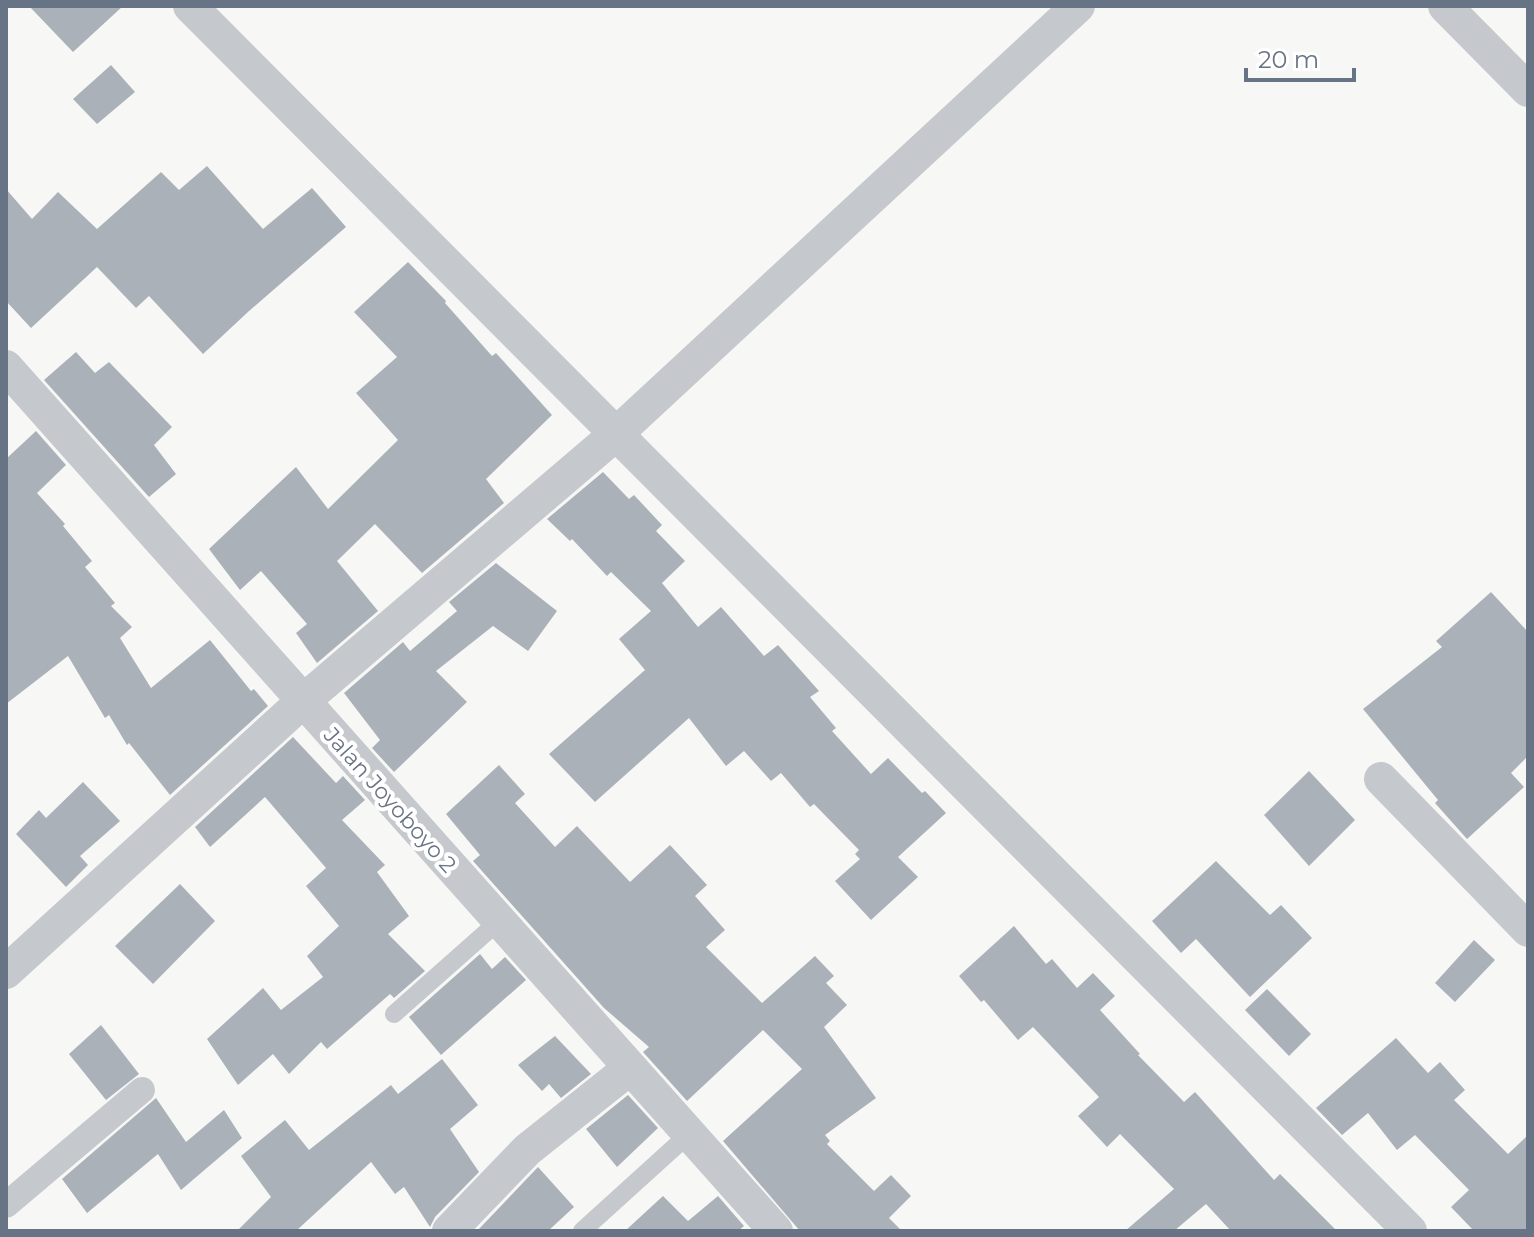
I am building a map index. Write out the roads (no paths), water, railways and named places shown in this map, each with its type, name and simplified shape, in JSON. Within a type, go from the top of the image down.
[{"type":"street","points":[[190,6],[1410,1231]]},
{"type":"street","points":[[6,972],[302,702],[616,434],[1078,6]]},
{"type":"street","points":[[1445,6],[1528,90]]},
{"type":"street","name":"Jalan Joyoboyo 2","points":[[6,367],[689,1134],[769,1229]]},
{"type":"street","points":[[1381,779],[1528,930]]},
{"type":"street","points":[[449,1231],[527,1150],[630,1068]]},
{"type":"street","points":[[6,1205],[142,1090]]},
{"type":"lane","points":[[394,1014],[499,921]]},
{"type":"lane","points":[[582,1231],[689,1134]]}]
